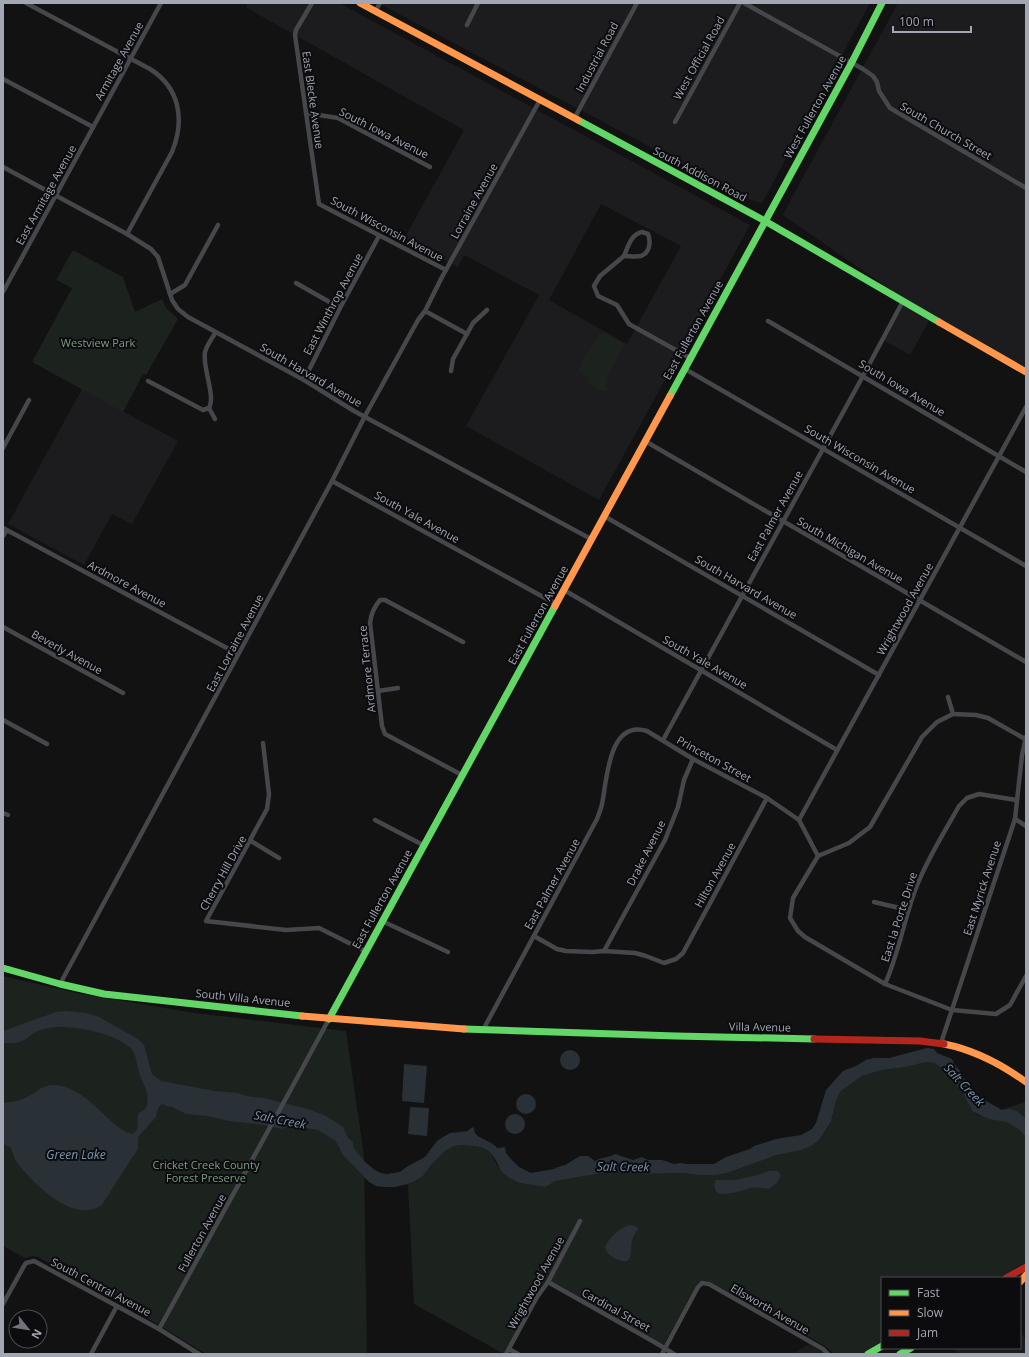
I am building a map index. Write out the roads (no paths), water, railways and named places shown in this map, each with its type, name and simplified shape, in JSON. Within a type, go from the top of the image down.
[{"type":"street","points":[[26,3],[157,74],[171,90],[177,105],[180,120],[177,139],[172,152],[127,234]]},
{"type":"street","name":"Armitage Avenue","points":[[93,127],[161,3]]},
{"type":"street","name":"East Blecke Avenue","points":[[312,3],[296,30],[295,35],[319,204]]},
{"type":"street","name":"South Addison Road","points":[[360,3],[766,221],[1026,372]]},
{"type":"street","points":[[375,12],[380,3]]},
{"type":"street","points":[[467,25],[478,3]]},
{"type":"street","name":"Industrial Road","points":[[574,119],[637,3]]},
{"type":"street","name":"West Official Road","points":[[675,122],[740,3]]},
{"type":"street","name":"South Church Street","points":[[744,3],[852,62],[873,76],[877,82],[879,91],[890,108],[1026,188]]},
{"type":"street","name":"West Fullerton Avenue","points":[[766,221],[852,62],[882,3]]},
{"type":"street","points":[[3,79],[93,127]]},
{"type":"street","name":"Lorraine Avenue","points":[[425,311],[540,100]]},
{"type":"street","name":"South Iowa Avenue","points":[[306,113],[338,118],[430,167]]},
{"type":"street","name":"East Armitage Avenue","points":[[3,291],[93,127]]},
{"type":"street","name":"South Harvard Avenue","points":[[3,167],[127,234],[146,245],[156,253],[161,263],[170,294],[175,305],[182,313],[304,380],[365,416],[591,539]]},
{"type":"street","name":"South Wisconsin Avenue","points":[[319,204],[446,270]]},
{"type":"street","name":"East Fullerton Avenue","points":[[328,1019],[766,221]]},
{"type":"street","points":[[170,294],[187,283],[218,225]]},
{"type":"street","points":[[624,256],[640,256],[645,253],[649,248],[650,239],[648,234],[642,232],[637,233],[624,256],[600,276],[594,286],[598,296],[617,305],[630,324],[690,358]]},
{"type":"street","name":"East Winthrop Avenue","points":[[304,380],[340,308],[379,236]]},
{"type":"street","points":[[296,283],[340,308]]},
{"type":"street","name":"East Palmer Avenue","points":[[663,740],[903,301]]},
{"type":"street","points":[[451,371],[453,359],[473,323],[487,310]]},
{"type":"street","points":[[425,311],[467,334]]},
{"type":"street","name":"East Lorraine Avenue","points":[[60,984],[202,724],[238,654],[332,481],[365,416],[418,320],[425,311]]},
{"type":"street","name":"South Iowa Avenue","points":[[768,321],[1026,472]]},
{"type":"street","points":[[215,419],[209,408],[211,401],[205,355],[207,347],[216,332]]},
{"type":"street","name":"South Wisconsin Avenue","points":[[685,368],[1026,566]]},
{"type":"street","points":[[148,381],[203,410],[209,408]]},
{"type":"street","points":[[3,448],[29,400]]},
{"type":"street","name":"Wrightwood Avenue","points":[[799,820],[1026,407]]},
{"type":"street","name":"South Michigan Avenue","points":[[645,441],[1026,662]]},
{"type":"street","name":"South Yale Avenue","points":[[332,481],[556,604]]},
{"type":"street","name":"South Harvard Avenue","points":[[604,516],[879,675]]},
{"type":"street","points":[[3,536],[5,529]]},
{"type":"street","name":"Ardmore Avenue","points":[[5,529],[238,654]]},
{"type":"street","name":"South Yale Avenue","points":[[564,590],[837,750]]},
{"type":"street","name":"Ardmore Terrace","points":[[462,775],[385,734],[382,726],[370,623],[371,616],[380,600],[385,600],[463,642]]},
{"type":"street","name":"Beverly Avenue","points":[[3,627],[123,693]]},
{"type":"street","points":[[378,692],[398,688]]},
{"type":"street","points":[[948,697],[953,714]]},
{"type":"street","points":[[1026,738],[988,718],[976,715],[953,714],[938,722],[922,737],[870,827],[849,843],[818,856],[793,898],[790,918],[805,937],[885,984],[952,1010],[996,1014],[1010,1005],[1026,976]]},
{"type":"street","points":[[3,720],[47,744]]},
{"type":"street","name":"Princeton Street","points":[[619,740],[626,732],[640,729],[647,731],[693,759],[767,798],[799,820]]},
{"type":"street","name":"East Myrick Avenue","points":[[941,1042],[1015,819],[1016,800],[1026,738]]},
{"type":"street","name":"East Palmer Avenue","points":[[483,1030],[597,819],[602,806],[614,748],[619,740]]},
{"type":"street","name":"Cherry Hill Drive","points":[[263,743],[269,794],[267,809],[206,921],[286,930],[319,928],[366,951]]},
{"type":"street","name":"Drake Avenue","points":[[604,951],[665,840],[678,808],[684,780],[693,759]]},
{"type":"street","name":"East la Porte Drive","points":[[885,984],[897,954],[908,910],[916,888],[926,864],[959,806],[967,798],[979,794],[1016,800]]},
{"type":"street","name":"Hilton Avenue","points":[[604,951],[646,956],[664,963],[676,960],[683,953],[767,798]]},
{"type":"street","points":[[1015,819],[1026,826]]},
{"type":"street","points":[[375,820],[423,845]]},
{"type":"street","points":[[799,820],[818,856]]},
{"type":"street","points":[[250,841],[279,858]]},
{"type":"street","points":[[874,902],[908,910]]},
{"type":"street","points":[[382,921],[448,952]]},
{"type":"street","points":[[534,936],[557,950],[586,952],[604,951]]},
{"type":"street","name":"South Villa Avenue","points":[[3,968],[60,984],[104,994],[328,1019],[483,1030]]},
{"type":"street","name":"Fullerton Avenue","points":[[159,1329],[328,1019]]},
{"type":"street","name":"Villa Avenue","points":[[483,1030],[692,1036],[920,1040],[941,1042],[981,1054],[1015,1073],[1026,1082]]},
{"type":"street","name":"Wrightwood Avenue","points":[[506,1354],[537,1296],[548,1282],[580,1221]]},
{"type":"street","name":"South Central Avenue","points":[[3,1304],[26,1263],[34,1261],[159,1329],[199,1354]]},
{"type":"street","points":[[1008,1277],[1026,1267]]},
{"type":"street","name":"Cardinal Street","points":[[548,1282],[674,1354]]},
{"type":"street","name":"Ellsworth Avenue","points":[[665,1348],[698,1287],[702,1283],[709,1284],[828,1354]]},
{"type":"street","points":[[91,1354],[117,1306]]},
{"type":"street","points":[[868,1354],[881,1347]]},
{"type":"street","points":[[662,1354],[665,1348]]},
{"type":"street","points":[[509,1349],[518,1354]]},
{"type":"street","points":[[900,1354],[909,1349]]},
{"type":"water","name":"Green Lake","points":[[66,1011],[86,1013],[99,1017],[138,1039],[144,1045],[152,1074],[161,1081],[263,1098],[308,1109],[326,1116],[343,1127],[348,1138],[353,1142],[353,1147],[366,1163],[375,1170],[387,1174],[400,1172],[425,1157],[437,1141],[450,1133],[468,1131],[472,1127],[474,1128],[476,1135],[495,1145],[497,1148],[505,1147],[506,1153],[519,1167],[531,1173],[554,1169],[565,1165],[580,1156],[588,1156],[595,1161],[615,1154],[633,1160],[642,1157],[648,1160],[662,1160],[674,1164],[714,1164],[726,1157],[750,1149],[754,1146],[776,1139],[801,1135],[812,1129],[816,1123],[826,1090],[843,1071],[866,1060],[874,1058],[889,1058],[927,1048],[934,1049],[937,1053],[952,1059],[965,1080],[981,1098],[1002,1110],[1010,1109],[1017,1111],[1026,1119],[1026,1137],[1020,1130],[1007,1122],[989,1119],[973,1112],[962,1092],[945,1070],[934,1063],[926,1062],[906,1067],[882,1070],[862,1076],[840,1092],[835,1104],[831,1122],[819,1140],[811,1146],[801,1150],[777,1155],[727,1173],[716,1175],[683,1173],[641,1174],[615,1171],[555,1181],[546,1187],[520,1183],[508,1177],[502,1172],[489,1151],[481,1147],[462,1145],[454,1146],[445,1151],[423,1176],[415,1181],[395,1187],[384,1187],[376,1186],[369,1182],[343,1155],[335,1139],[320,1130],[291,1126],[281,1129],[207,1116],[186,1114],[162,1104],[158,1108],[156,1117],[139,1136],[137,1150],[102,1205],[91,1210],[79,1210],[67,1206],[44,1191],[16,1162],[10,1147],[3,1144],[3,1103],[24,1098],[47,1086],[63,1086],[78,1093],[120,1128],[132,1134],[138,1127],[138,1114],[147,1106],[148,1097],[133,1051],[119,1040],[109,1036],[77,1028],[56,1027],[38,1031],[20,1042],[4,1043],[3,1045],[3,1031],[56,1012]]},
{"type":"water","points":[[566,1050],[574,1050],[580,1056],[580,1064],[574,1070],[566,1070],[560,1064],[560,1056]]},
{"type":"water","points":[[404,1064],[427,1066],[424,1103],[402,1101]]},
{"type":"water","points":[[522,1094],[530,1094],[536,1100],[536,1108],[530,1114],[522,1114],[516,1108],[516,1100]]},
{"type":"water","points":[[410,1107],[429,1108],[427,1136],[408,1134]]},
{"type":"water","points":[[511,1114],[519,1114],[525,1120],[525,1128],[519,1134],[511,1134],[505,1128],[505,1120]]},
{"type":"water","points":[[768,1171],[777,1171],[781,1175],[777,1183],[769,1189],[750,1188],[737,1192],[721,1194],[715,1189],[714,1184],[716,1180],[735,1180],[758,1175]]},
{"type":"water","points":[[631,1225],[637,1227],[638,1229],[632,1239],[629,1259],[622,1261],[616,1259],[608,1253],[605,1247],[616,1233]]},
{"type":"waterway","name":"Salt Creek","points":[[318,1129],[337,1141]]},
{"type":"park label","name":"Westview Park","points":[[98,343]]},
{"type":"park label","name":"Cricket Creek County Forest Preserve","points":[[206,1171]]}]
